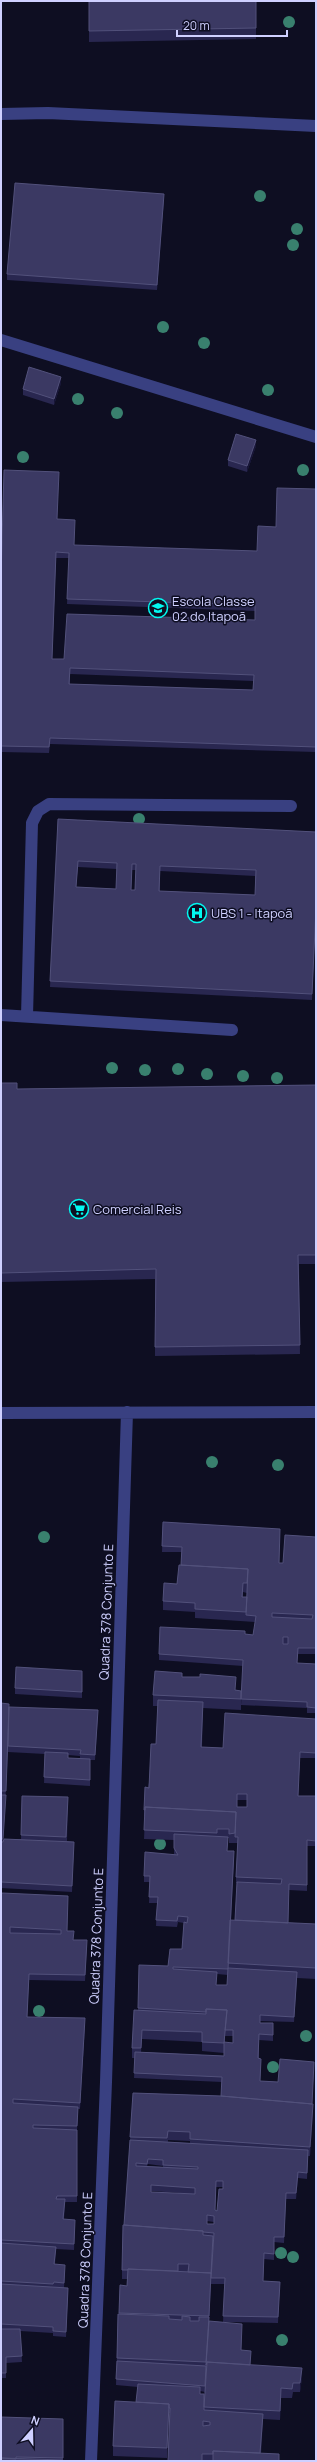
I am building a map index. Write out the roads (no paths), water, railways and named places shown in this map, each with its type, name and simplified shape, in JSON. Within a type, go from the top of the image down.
[{"type":"street","points":[[1,114],[48,113],[316,126]]},
{"type":"street","points":[[1,340],[316,437]]},
{"type":"street","points":[[27,1016],[32,823],[38,811],[49,804],[290,806]]},
{"type":"street","points":[[1,1015],[232,1030]]},
{"type":"street","name":"Quadra 378 Conjunto E","points":[[91,2461],[106,2082],[127,1412]]},
{"type":"street","points":[[1,1413],[316,1412]]},
{"type":"place","name":"Escola Classe 02 do Itapoã","points":[[158,608]]},
{"type":"place","name":"UBS 1 - Itapoã","points":[[197,913]]},
{"type":"place","name":"Comercial Reis","points":[[79,1209]]}]
